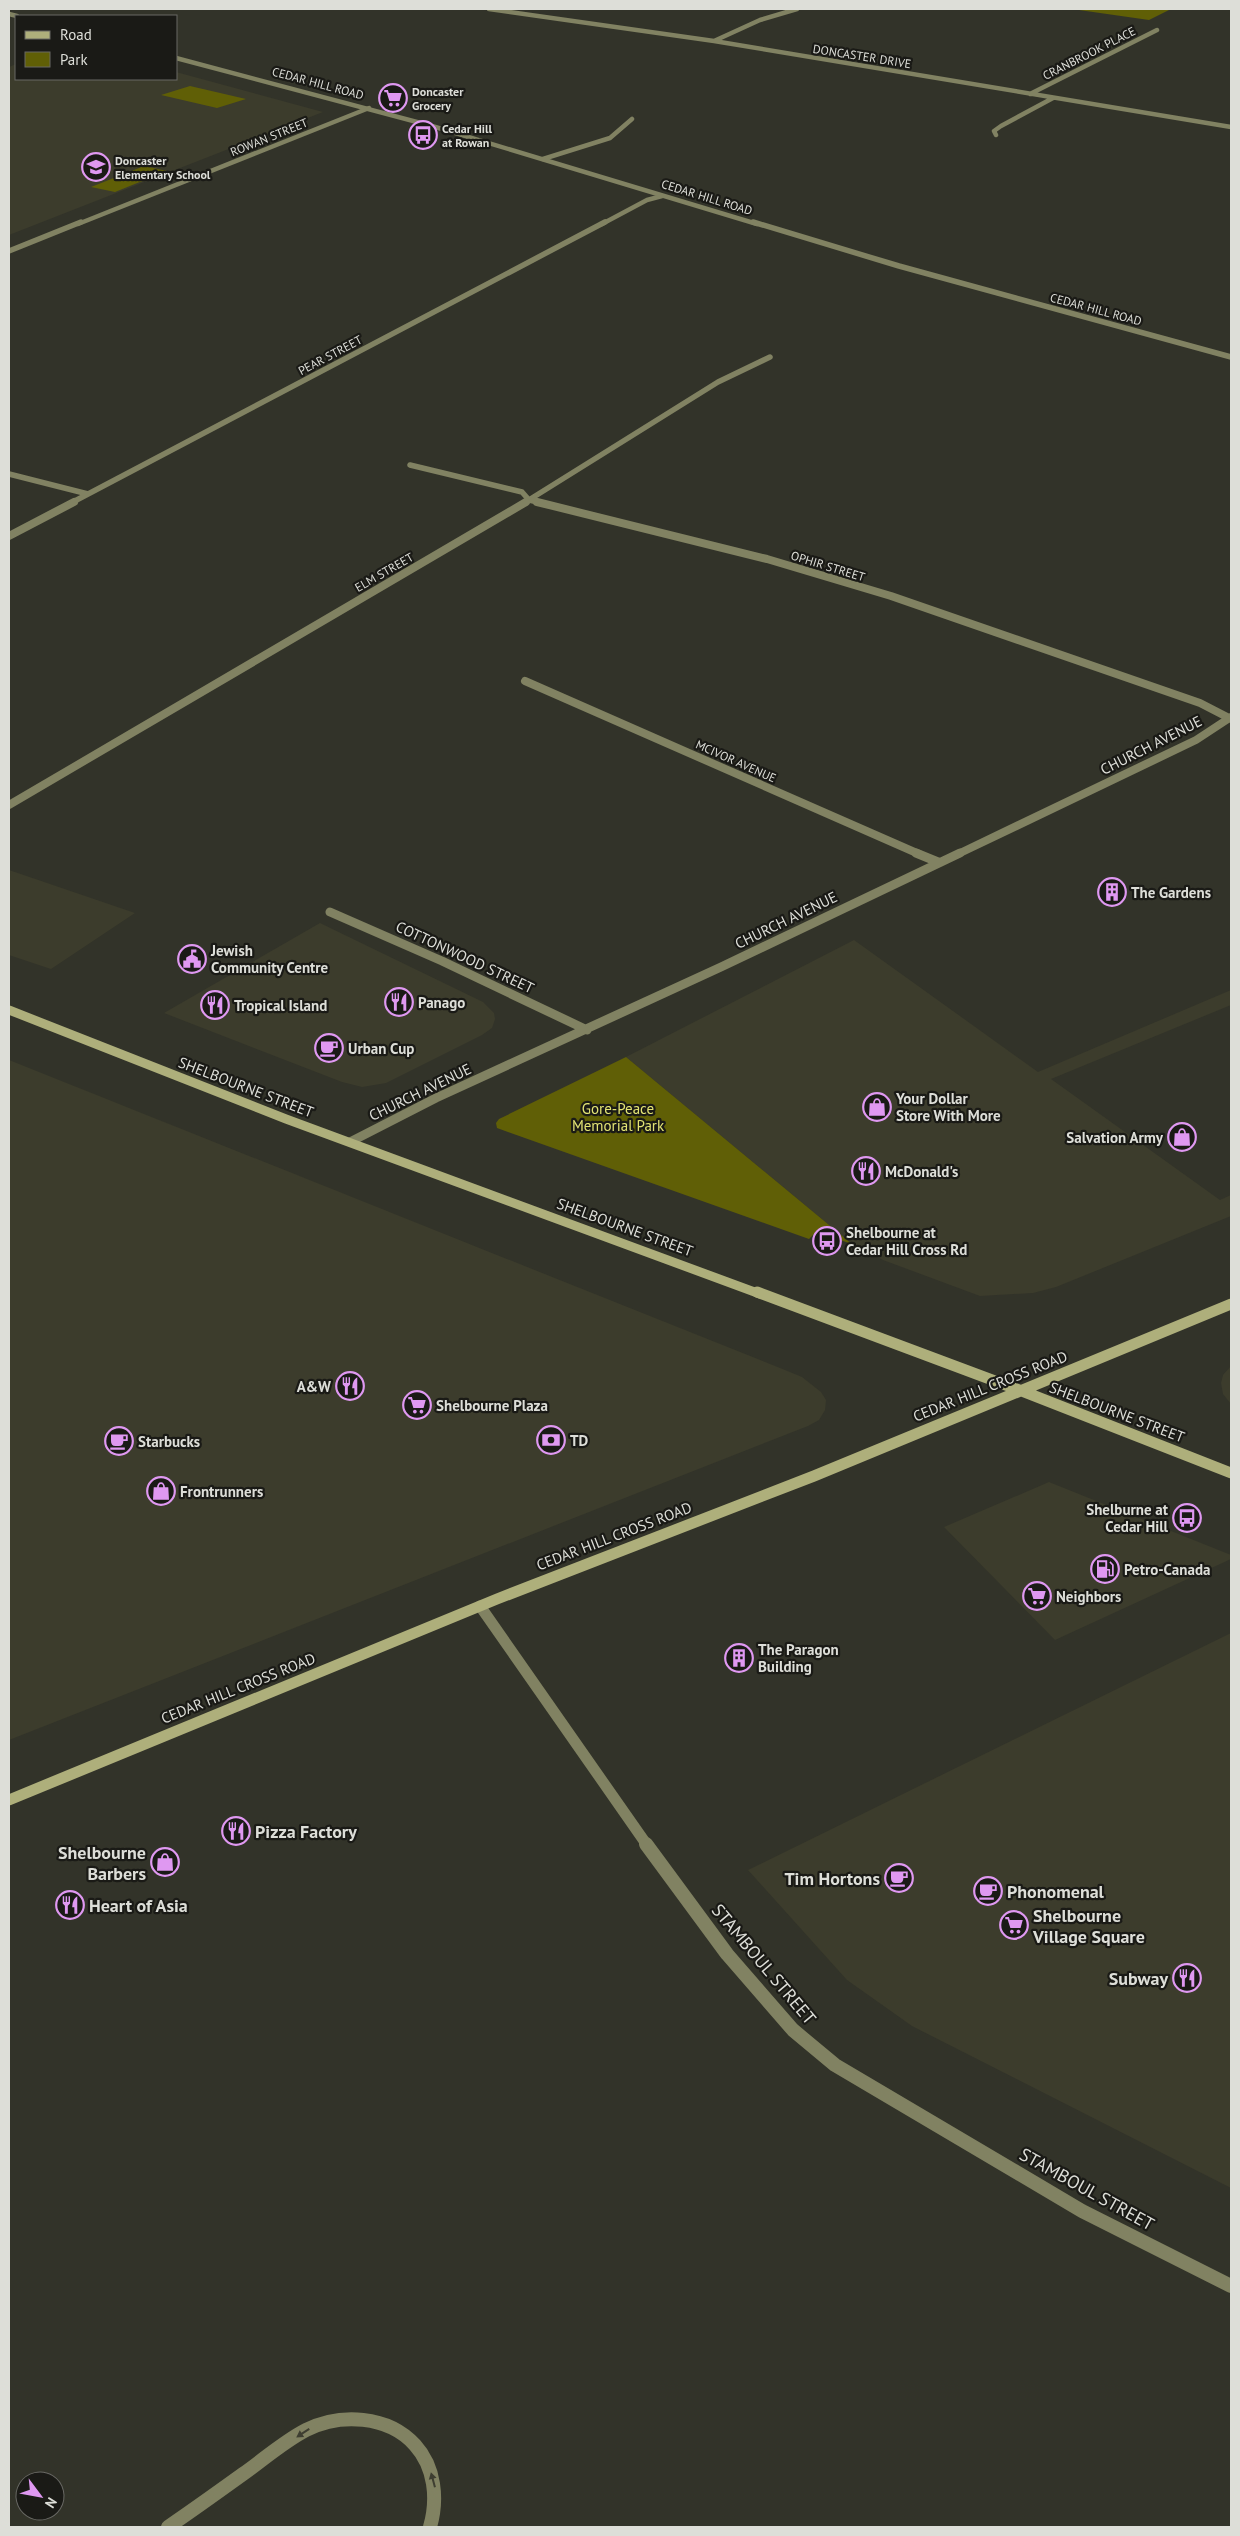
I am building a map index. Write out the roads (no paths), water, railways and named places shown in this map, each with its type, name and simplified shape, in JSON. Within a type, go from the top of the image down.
[{"type":"main road","name":"SHELBOURNE STREET","points":[[9,1010],[286,1119],[1022,1391],[1231,1474]]},
{"type":"main road","name":"CEDAR HILL CROSS ROAD","points":[[9,1800],[480,1606],[814,1476],[1231,1304]]},
{"type":"street","name":"DONCASTER DRIVE","points":[[489,9],[714,41],[1231,127]]},
{"type":"street","points":[[714,41],[760,20],[797,9]]},
{"type":"street","name":"CRANBROOK PLACE","points":[[1030,94],[1157,30]]},
{"type":"street","name":"CEDAR HILL ROAD","points":[[178,59],[369,108],[899,266],[1231,357]]},
{"type":"street","name":"CRANBROOK PLACE","points":[[996,135],[994,131],[1001,126],[1053,98]]},
{"type":"street","name":"ROWAN STREET","points":[[9,251],[369,108]]},
{"type":"street","points":[[544,159],[610,138],[632,118]]},
{"type":"street","name":"PEAR STREET","points":[[9,536],[647,200],[662,196]]},
{"type":"street","name":"ELM STREET","points":[[9,805],[530,500],[718,382],[770,357]]},
{"type":"street","name":"OPHIR STREET","points":[[410,465],[522,492],[530,500],[767,559],[891,596],[1125,676],[1200,703],[1231,718]]},
{"type":"street","points":[[9,474],[88,494]]},
{"type":"street","name":"MCIVOR AVENUE","points":[[525,680],[938,862]]},
{"type":"street","name":"CHURCH AVENUE","points":[[350,1142],[436,1098],[587,1030],[1196,740],[1231,718]]},
{"type":"street","name":"COTTONWOOD STREET","points":[[330,912],[442,961],[587,1030]]},
{"type":"street","name":"STAMBOUL STREET","points":[[480,1606],[639,1834],[727,1954],[793,2030],[835,2065],[1082,2211],[1231,2286]]},
{"type":"street","points":[[168,2527],[309,2428],[337,2419],[367,2419],[394,2428],[407,2436],[418,2447],[430,2468],[436,2492],[434,2517],[430,2527]]},
{"type":"place","name":"Doncaster Grocery","points":[[393,98]]},
{"type":"place","name":"Cedar Hill at Rowan","points":[[423,135]]},
{"type":"place","name":"Doncaster Elementary School","points":[[96,167]]},
{"type":"place","name":"The Gardens","points":[[1112,892]]},
{"type":"place","name":"Jewish Community Centre","points":[[192,959]]},
{"type":"place","name":"Panago","points":[[399,1002]]},
{"type":"place","name":"Tropical Island","points":[[215,1005]]},
{"type":"place","name":"Urban Cup","points":[[329,1048]]},
{"type":"place","name":"Your Dollar Store With More","points":[[877,1107]]},
{"type":"place","name":"Salvation Army","points":[[1182,1137]]},
{"type":"place","name":"McDonald's","points":[[866,1171]]},
{"type":"place","name":"Shelbourne at Cedar Hill Cross Rd","points":[[827,1241]]},
{"type":"place","name":"A&W","points":[[350,1386]]},
{"type":"place","name":"Shelbourne Plaza","points":[[417,1405]]},
{"type":"place","name":"TD","points":[[551,1440]]},
{"type":"place","name":"Starbucks","points":[[119,1441]]},
{"type":"place","name":"Frontrunners","points":[[161,1491]]},
{"type":"place","name":"Shelburne at Cedar Hill","points":[[1187,1518]]},
{"type":"place","name":"Petro-Canada","points":[[1105,1569]]},
{"type":"place","name":"Neighbors","points":[[1037,1596]]},
{"type":"place","name":"The Paragon Building","points":[[739,1658]]},
{"type":"place","name":"Pizza Factory","points":[[236,1831]]},
{"type":"place","name":"Shelbourne Barbers","points":[[165,1862]]},
{"type":"place","name":"Tim Hortons","points":[[899,1878]]},
{"type":"place","name":"Phonomenal","points":[[988,1891]]},
{"type":"place","name":"Heart of Asia","points":[[70,1905]]},
{"type":"place","name":"Shelbourne Village Square","points":[[1014,1925]]},
{"type":"place","name":"Subway","points":[[1187,1978]]},
{"type":"park label","name":"Gore-Peace Memorial Park","points":[[618,1116]]}]
